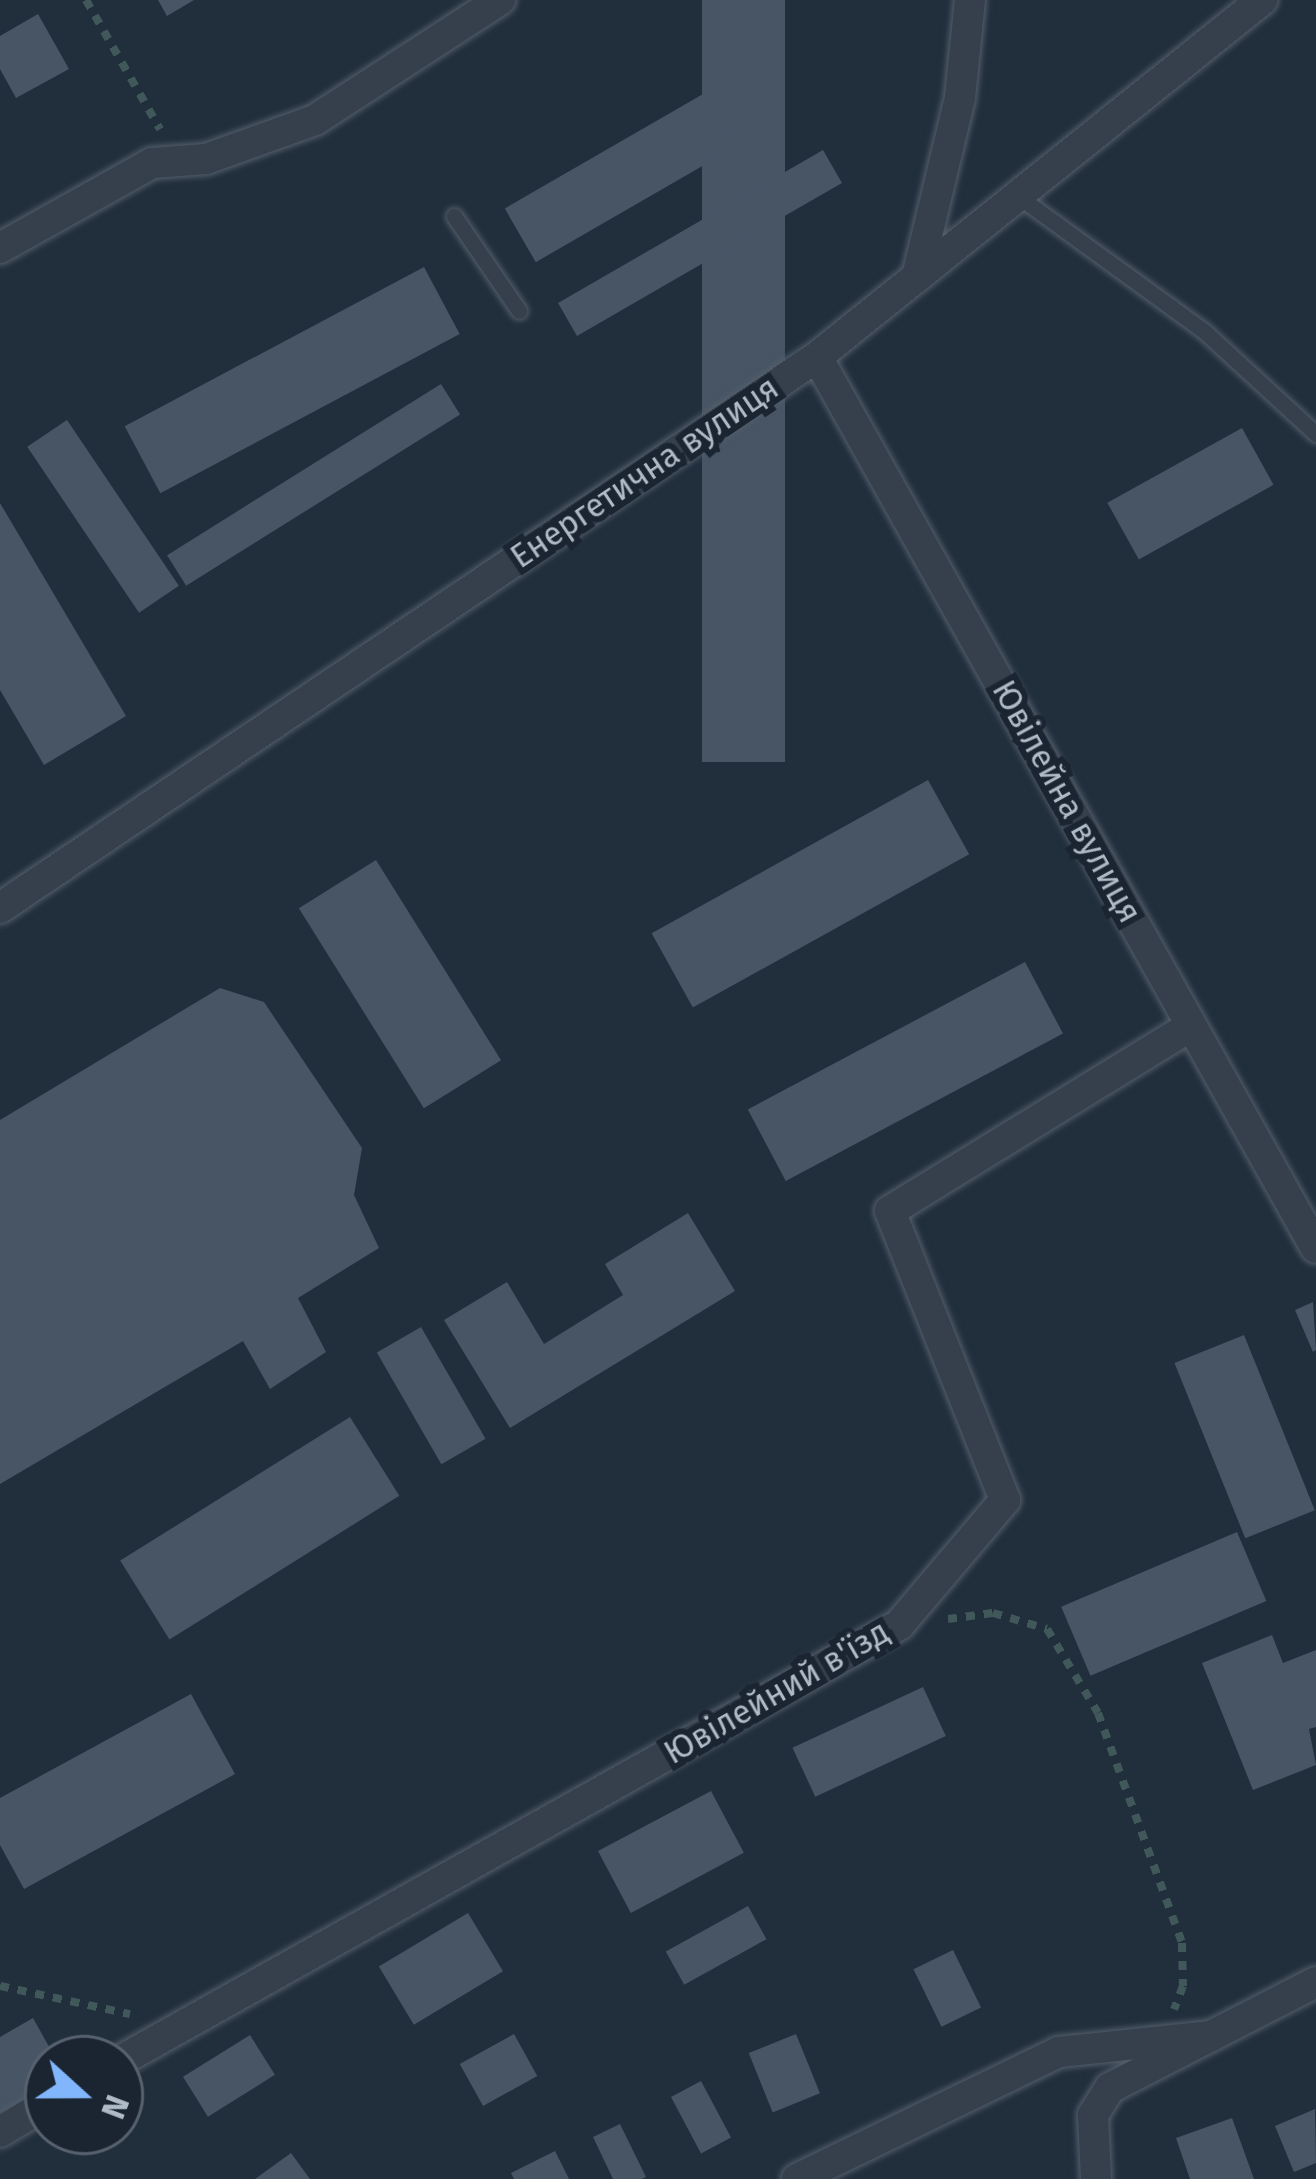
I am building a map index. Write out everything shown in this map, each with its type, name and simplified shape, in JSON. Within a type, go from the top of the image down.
[{"type":"street","points":[[0,248],[152,163],[206,159],[315,120],[500,0]]},
{"type":"street","points":[[917,277],[960,98],[970,0]]},
{"type":"street","name":"Енергетична вулиця","points":[[0,908],[817,357],[1262,0]]},
{"type":"street","name":"Ювілейна вулиця","points":[[817,357],[1316,1248]]},
{"type":"street","name":"Ювілейний в'їзд","points":[[144,2048],[899,1625],[1005,1500],[890,1211],[1191,1025]]},
{"type":"street","points":[[1096,2179],[1093,2115],[1110,2088],[1316,1982]]},
{"type":"street","points":[[796,2179],[1059,2052],[1210,2036]]},
{"type":"lane","points":[[1018,196],[1205,332],[1316,434]]},
{"type":"lane","points":[[454,216],[519,311]]},
{"type":"path","points":[[86,0],[178,161]]},
{"type":"path","points":[[899,1625],[993,1613],[1047,1629],[1098,1713],[1183,1943],[1183,1986],[1163,2041]]},
{"type":"path","points":[[0,1986],[184,2025]]},
{"type":"building","points":[[158,0],[194,0],[167,16]]},
{"type":"building","points":[[702,0],[785,0],[785,762],[702,762]]},
{"type":"building","points":[[38,14],[69,69],[16,98],[0,69],[0,36]]},
{"type":"building","points":[[710,90],[741,144],[536,262],[505,208]]},
{"type":"building","points":[[823,150],[842,183],[577,336],[558,303]]},
{"type":"building","points":[[424,267],[460,334],[160,493],[125,426]]},
{"type":"building","points":[[441,384],[460,415],[186,586],[167,555]]},
{"type":"building","points":[[67,420],[179,586],[139,613],[27,447]]},
{"type":"building","points":[[1242,428],[1274,485],[1139,560],[1107,503]]},
{"type":"building","points":[[0,503],[126,716],[44,765],[0,690]]},
{"type":"building","points":[[928,780],[969,854],[693,1008],[652,933]]},
{"type":"building","points":[[376,860],[501,1060],[424,1108],[299,908]]},
{"type":"building","points":[[1025,962],[1063,1034],[786,1181],[748,1109]]},
{"type":"building","points":[[220,988],[264,1002],[362,1148],[354,1195],[379,1248],[298,1298],[326,1352],[270,1389],[243,1341],[0,1484],[0,1120]]},
{"type":"building","points":[[688,1213],[735,1291],[510,1428],[444,1320],[507,1282],[544,1344],[623,1295],[605,1264]]},
{"type":"building","points":[[1313,1302],[1316,1350],[1313,1352],[1295,1310]]},
{"type":"building","points":[[421,1327],[486,1439],[441,1464],[377,1352]]},
{"type":"building","points":[[1244,1335],[1315,1510],[1245,1538],[1174,1363]]},
{"type":"building","points":[[350,1417],[399,1496],[169,1639],[120,1561]]},
{"type":"building","points":[[1237,1532],[1266,1601],[1090,1676],[1061,1607]]},
{"type":"building","points":[[1272,1635],[1283,1663],[1316,1650],[1316,1727],[1309,1729],[1316,1765],[1253,1790],[1202,1663]]},
{"type":"building","points":[[923,1687],[946,1736],[815,1797],[792,1748]]},
{"type":"building","points":[[191,1694],[235,1774],[24,1889],[0,1845],[0,1798]]},
{"type":"building","points":[[711,1791],[744,1853],[631,1913],[598,1851]]},
{"type":"building","points":[[748,1906],[766,1939],[684,1985],[666,1952]]},
{"type":"building","points":[[468,1913],[503,1971],[414,2025],[379,1967]]},
{"type":"building","points":[[953,1950],[981,2008],[942,2027],[913,1969]]},
{"type":"building","points":[[33,2018],[43,2035],[24,2035],[24,2100],[0,2113],[0,2037]]},
{"type":"building","points":[[514,2034],[537,2076],[483,2106],[460,2064]]},
{"type":"building","points":[[796,2034],[820,2093],[773,2112],[749,2053]]},
{"type":"building","points":[[250,2035],[275,2075],[208,2117],[183,2077]]},
{"type":"building","points":[[701,2081],[731,2138],[701,2153],[671,2097]]},
{"type":"building","points":[[1315,2109],[1316,2163],[1294,2172],[1275,2126]]},
{"type":"building","points":[[1232,2118],[1254,2179],[1190,2179],[1176,2138]]},
{"type":"building","points":[[620,2124],[646,2177],[642,2179],[613,2179],[593,2137]]},
{"type":"building","points":[[555,2151],[569,2179],[514,2179],[511,2173]]},
{"type":"building","points":[[291,2153],[310,2179],[255,2179]]}]
